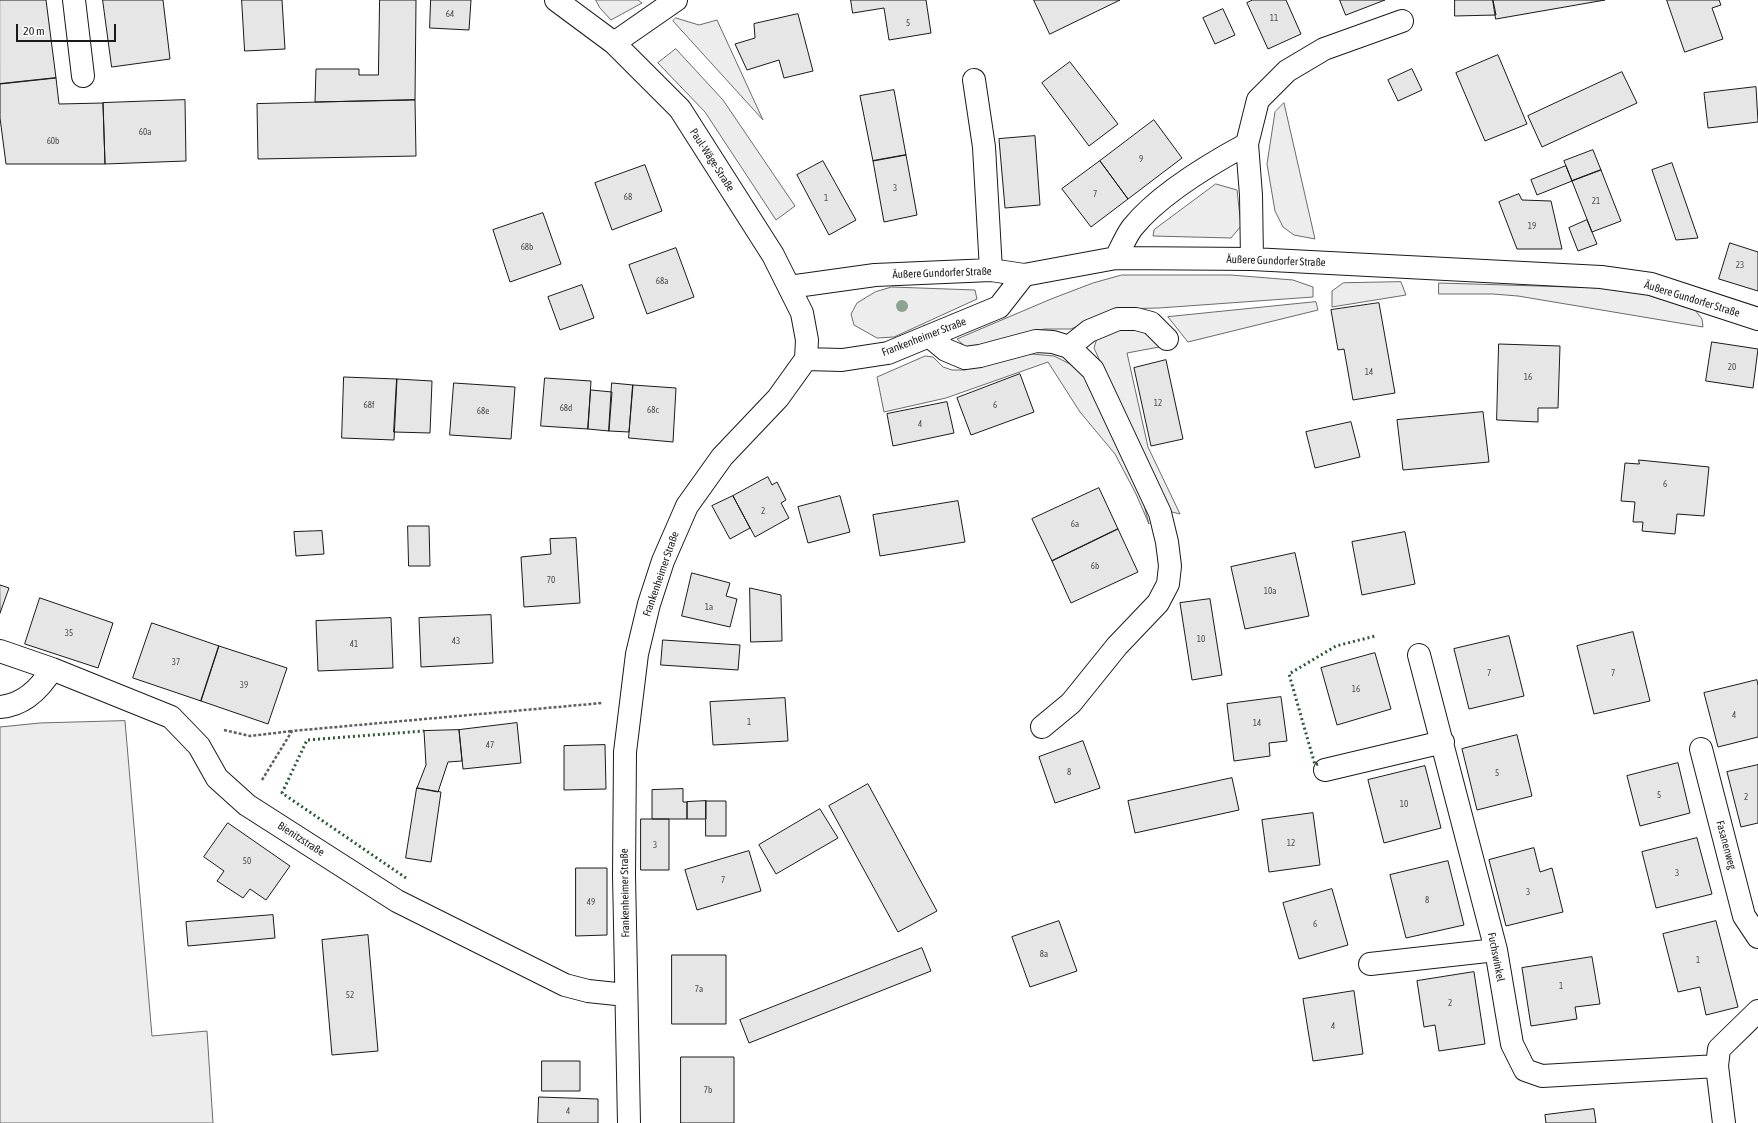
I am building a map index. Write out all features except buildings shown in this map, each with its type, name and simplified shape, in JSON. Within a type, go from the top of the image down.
[{"type":"street","points":[[74,0],[83,76]]},
{"type":"street","points":[[614,42],[676,0]]},
{"type":"street","name":"Paul-Wäge-Straße","points":[[564,2],[614,42],[680,109],[773,255],[790,287],[802,313],[806,340],[806,359]]},
{"type":"street","points":[[1252,259],[1251,195],[1247,144],[1258,100],[1288,71],[1324,49],[1402,21]]},
{"type":"street","points":[[974,80],[984,147],[991,270]]},
{"type":"street","points":[[1116,258],[1132,228],[1154,205],[1208,165],[1247,144]]},
{"type":"street","name":"Äußere Gundorfer Straße","points":[[790,287],[875,275],[991,270],[1024,275],[1116,258],[1252,259],[1601,276],[1651,284],[1758,320]]},
{"type":"street","name":"Frankenheimer Straße","points":[[629,1123],[624,875],[624,752],[637,654],[648,604],[664,560],[687,506],[722,457],[778,398],[806,359],[842,360],[888,353],[999,307],[1024,275]]},
{"type":"street","points":[[1069,347],[1089,331],[1118,319],[1136,319],[1151,323],[1167,339]]},
{"type":"street","points":[[929,336],[946,350],[964,358],[980,356],[1036,341],[1053,342],[1069,347],[1093,370],[1160,513],[1167,542],[1170,566],[1168,584],[1158,603],[1117,646],[1071,703],[1042,727]]},
{"type":"street","name":"Bienitzstraße","points":[[0,651],[171,717],[199,746],[217,778],[247,805],[397,901],[565,985],[588,991],[626,995]]},
{"type":"street","name":"Fuchswinkel","points":[[1419,655],[1443,742],[1496,950],[1512,1044],[1525,1070],[1542,1076],[1573,1076],[1717,1066]]},
{"type":"street","points":[[0,707],[28,698],[42,685],[52,670]]},
{"type":"street","points":[[1325,770],[1443,742]]},
{"type":"street","name":"Fasanenweg","points":[[1701,749],[1744,916],[1758,937]]},
{"type":"street","points":[[1370,964],[1496,950]]},
{"type":"street","points":[[1724,1123],[1717,1066],[1719,1048],[1758,1011]]},
{"type":"path","points":[[222,729],[250,736],[631,700]]},
{"type":"path","points":[[247,805],[292,731]]},
{"type":"shaded area","points":[[596,0],[638,0],[642,3],[611,20],[600,8]]},
{"type":"shaded area","points":[[676,18],[699,25],[717,20],[763,120],[673,21]]},
{"type":"shaded area","points":[[676,49],[723,100],[795,206],[776,220],[705,112],[658,63]]},
{"type":"shaded area","points":[[1284,103],[1315,239],[1294,235],[1283,227],[1275,211],[1267,164],[1275,112]]},
{"type":"shaded area","points":[[1216,184],[1237,190],[1241,226],[1231,238],[1153,236],[1154,230]]},
{"type":"shaded area","points":[[1122,275],[1231,275],[1293,280],[1313,287],[1313,297],[1159,308],[1117,309],[1071,329],[1044,329],[969,350],[957,339],[1051,299],[1093,283]]},
{"type":"shaded area","points":[[1401,282],[1406,295],[1332,307],[1332,291],[1343,283]]},
{"type":"shaded area","points":[[1439,283],[1605,288],[1638,292],[1695,310],[1702,319],[1703,327],[1518,296],[1493,294],[1439,294]]},
{"type":"shaded area","points":[[892,287],[975,290],[977,299],[894,337],[877,338],[854,325],[851,314],[857,303],[875,292]]},
{"type":"shaded area","points":[[1316,302],[1318,310],[1188,342],[1168,317]]},
{"type":"shaded area","points":[[1135,327],[1150,333],[1159,347],[1127,353],[1148,447],[1180,514],[1168,511],[1094,348],[1097,338],[1106,332]]},
{"type":"shaded area","points":[[1021,353],[1054,356],[1072,365],[1086,379],[1141,493],[1149,524],[1136,494],[1115,454],[1080,412],[1048,362],[946,398],[884,412],[877,377],[925,356],[933,357],[943,367],[952,370],[965,370],[983,362]]},
{"type":"shaded area","points":[[125,721],[152,1036],[207,1031],[213,1123],[0,1123],[0,727],[40,723]]},
{"type":"hedge","points":[[1318,764],[1315,765],[1289,674],[1336,646],[1375,636]]},
{"type":"hedge","points":[[406,878],[282,793],[307,740],[424,731]]}]
